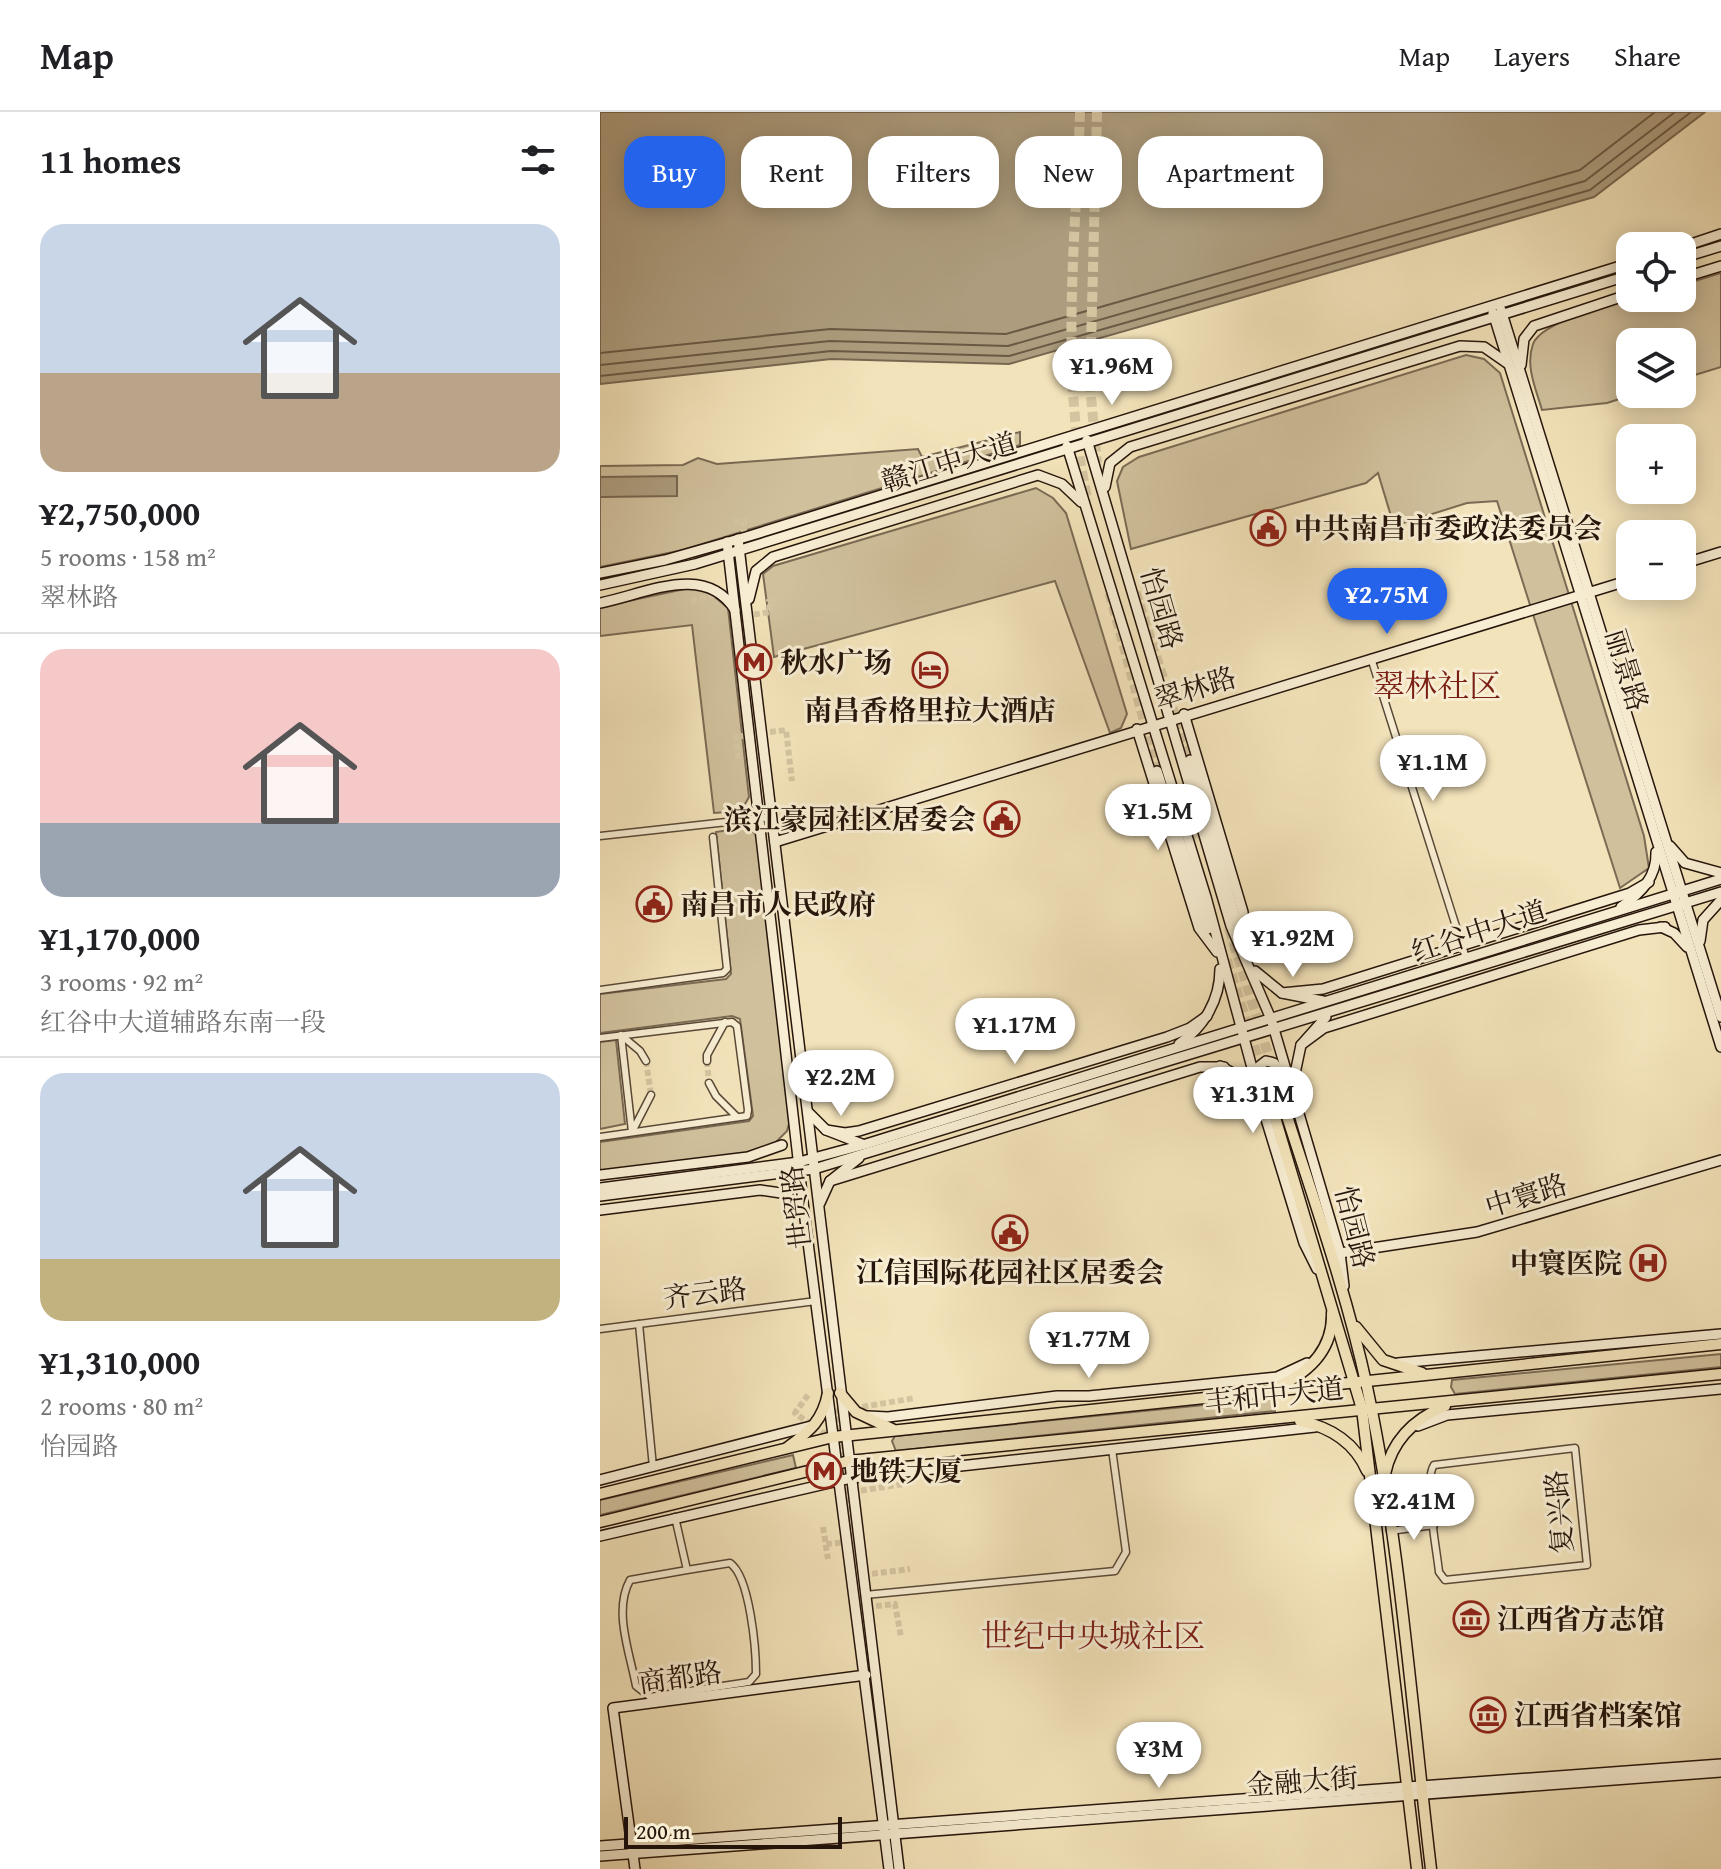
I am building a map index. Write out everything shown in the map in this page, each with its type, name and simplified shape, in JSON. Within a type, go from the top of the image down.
[{"type":"main road","points":[[1696,242],[1721,234]]},
{"type":"main road","points":[[1696,254],[1721,246]]},
{"type":"main road","points":[[1696,274],[1721,266]]},
{"type":"main road","name":"赣江中大道","points":[[600,573],[738,539],[1086,438],[1496,310],[1616,268]]},
{"type":"main road","name":"赣江中大道","points":[[1496,310],[1616,279]]},
{"type":"main road","points":[[1521,372],[1524,339],[1534,326],[1616,299]]},
{"type":"main road","name":"丽景路","points":[[1496,310],[1510,366],[1586,594]]},
{"type":"main road","name":"丽景路","points":[[1496,310],[1521,372],[1696,953],[1721,1047]]},
{"type":"main road","points":[[1118,541],[1105,475],[1114,458],[1130,447],[1460,346],[1484,347],[1510,366]]},
{"type":"main road","name":"怡园路","points":[[1086,438],[1231,926],[1273,1025],[1340,1253],[1348,1315],[1384,1480],[1431,1869]]},
{"type":"main road","name":"赣江中大道","points":[[600,585],[734,552],[1066,444]]},
{"type":"main road","name":"怡园路","points":[[1066,444],[1206,897],[1243,1040],[1304,1243],[1332,1299],[1361,1382]]},
{"type":"main road","points":[[600,603],[700,583],[723,593],[742,613],[756,571],[773,557],[1038,475],[1062,484],[1085,508]]},
{"type":"main road","name":"世贸路","points":[[738,539],[734,552],[772,817],[819,1214],[834,1393],[836,1465],[888,1823],[899,1869]]},
{"type":"main road","name":"世贸路","points":[[727,542],[734,552]]},
{"type":"main road","points":[[1696,560],[1721,552]]},
{"type":"main road","name":"翠林路","points":[[775,842],[1184,714],[1616,584]]},
{"type":"main road","name":"世贸路","points":[[742,613],[758,819],[804,1212],[816,1301],[849,1461],[888,1823]]},
{"type":"main road","points":[[1184,714],[1243,912],[1247,960]]},
{"type":"main road","points":[[1137,729],[1199,928],[1219,955]]},
{"type":"main road","points":[[1190,760],[1247,960],[1262,979],[1282,993],[1310,1001],[1339,1004]]},
{"type":"main road","points":[[1157,771],[1197,898],[1219,955],[1220,979],[1207,1016],[1197,1029],[1169,1051]]},
{"type":"main road","points":[[1658,832],[1676,855],[1693,867],[1721,876]]},
{"type":"main road","points":[[1607,914],[1624,905],[1649,882],[1657,865],[1658,832]]},
{"type":"main road","points":[[1693,867],[1721,865]]},
{"type":"main road","name":"红谷中大道","points":[[1339,1004],[1466,958],[1677,893],[1721,876]]},
{"type":"main road","points":[[1282,993],[1323,989],[1630,893],[1649,882]]},
{"type":"main road","name":"红谷中大道","points":[[600,1196],[813,1164],[1166,1064],[1243,1040],[1273,1025],[1339,1004],[1721,892]]},
{"type":"main road","points":[[1614,924],[1665,927],[1696,953],[1707,913],[1721,903]]},
{"type":"main road","points":[[1301,1045],[1324,1028],[1639,930],[1665,927]]},
{"type":"main road","name":"丽景路","points":[[1696,953],[1721,1017]]},
{"type":"main road","points":[[1294,1094],[1295,1060],[1301,1045],[1311,1030],[1339,1004]]},
{"type":"main road","points":[[826,1130],[859,1131],[1167,1037],[1190,1028],[1207,1016]]},
{"type":"main road","name":"红谷中大道","points":[[864,1149],[1240,1029],[1273,1025]]},
{"type":"main road","points":[[1166,1064],[1196,1060],[1224,1067],[1250,1087],[1265,1116]]},
{"type":"main road","points":[[1265,1116],[1257,1068],[1266,1061],[1274,1063],[1294,1094]]},
{"type":"main road","points":[[830,1181],[1200,1067],[1224,1067]]},
{"type":"main road","points":[[1267,1392],[1297,1377],[1320,1355],[1332,1332],[1332,1299],[1268,1074],[1348,1315],[1364,1341],[1383,1360],[1401,1369],[1443,1374]]},
{"type":"main road","points":[[807,1111],[826,1130],[864,1149],[830,1181],[821,1197],[819,1214]]},
{"type":"main road","points":[[744,1174],[782,1145],[792,1128],[793,1114]]},
{"type":"main road","points":[[600,1175],[748,1157],[782,1145]]},
{"type":"main road","name":"中寰路","points":[[1340,1253],[1477,1232],[1721,1160]]},
{"type":"main road","points":[[744,1174],[764,1180],[788,1194],[804,1212]]},
{"type":"main road","name":"红谷中大道","points":[[600,1188],[744,1174]]},
{"type":"main road","points":[[600,1210],[760,1190],[788,1194]]},
{"type":"main road","points":[[1383,1360],[1418,1363],[1721,1334]]},
{"type":"main road","name":"丰和中大道","points":[[600,1494],[833,1437],[1721,1344]]},
{"type":"main road","points":[[861,1415],[888,1417],[1057,1396],[1089,1396],[1277,1377],[1320,1355]]},
{"type":"main road","name":"丰和中大道","points":[[600,1522],[849,1461],[1721,1374]]},
{"type":"main road","points":[[1404,1433],[1447,1415],[1721,1389]]},
{"type":"main road","points":[[784,1450],[818,1422],[834,1393],[861,1415],[897,1431]]},
{"type":"main road","points":[[1384,1480],[1394,1447],[1404,1433],[1419,1419],[1456,1401]]},
{"type":"main road","name":"怡园路","points":[[1367,1409],[1371,1481],[1417,1869]]},
{"type":"main road","points":[[1278,1420],[1318,1424],[1337,1434],[1358,1454],[1371,1481]]},
{"type":"main road","points":[[600,1480],[786,1435],[818,1422]]},
{"type":"main road","points":[[600,1536],[851,1478],[1284,1429],[1315,1427],[1337,1434]]},
{"type":"main road","name":"商都路","points":[[635,1869],[613,1708],[866,1675]]},
{"type":"main road","name":"金融大街","points":[[600,1846],[633,1848],[890,1835],[1721,1764]]},
{"type":"main road","name":"金融大街","points":[[1422,1789],[1721,1772]]},
{"type":"main road","name":"金融大街","points":[[600,1856],[633,1848],[888,1823],[1409,1790]]},
{"type":"main road","name":"世贸路","points":[[889,1869],[890,1835]]},
{"type":"street","points":[[1371,658],[1466,958]]},
{"type":"street","points":[[600,836],[772,817]]},
{"type":"street","points":[[600,990],[723,973],[727,969],[713,837]]},
{"type":"street","points":[[707,1061],[707,1055],[725,1022]]},
{"type":"street","points":[[600,1038],[725,1022],[737,1026],[748,1110],[747,1116],[600,1137]]},
{"type":"street","points":[[621,1035],[646,1061]]},
{"type":"street","points":[[621,1035],[632,1132]]},
{"type":"street","points":[[709,1083],[716,1096],[737,1117]]},
{"type":"street","points":[[632,1132],[651,1095]]},
{"type":"street","name":"齐云路","points":[[600,1329],[816,1301]]},
{"type":"street","points":[[639,1324],[653,1467]]},
{"type":"street","name":"复兴路","points":[[1575,1448],[1587,1565],[1445,1580],[1439,1572],[1432,1512],[1430,1470],[1439,1462],[1575,1448]]},
{"type":"street","points":[[865,1595],[1115,1571],[1126,1552],[1112,1449]]},
{"type":"street","points":[[1389,1525],[1432,1512]]},
{"type":"street","points":[[675,1517],[687,1570]]},
{"type":"street","points":[[1389,1525],[1434,1525]]},
{"type":"street","points":[[730,1563],[737,1567],[744,1584],[756,1674],[749,1682],[650,1697],[636,1686],[622,1607],[623,1593],[630,1580],[687,1570],[730,1563]]},
{"type":"shaded area","points":[[1721,273],[1721,367],[1696,375],[1696,328],[1616,328],[1616,400],[1542,410],[1530,361],[1533,344],[1539,336],[1580,314],[1616,303],[1616,312],[1696,312],[1696,281]]},
{"type":"shaded area","points":[[1466,355],[1484,359],[1500,373],[1644,836],[1649,868],[1620,888],[1497,501],[1467,503],[1394,526],[1378,473],[1366,483],[1131,549],[1117,481],[1123,467],[1139,457]]},
{"type":"shaded area","points":[[1020,432],[1020,445],[683,550],[600,567],[600,466],[683,465],[698,458],[717,464],[918,449],[922,457]]},
{"type":"shaded area","points":[[1036,488],[1053,498],[1066,513],[1127,714],[1121,728],[1110,733],[1055,581],[774,657],[763,574],[773,566]]},
{"type":"shaded area","points":[[694,587],[704,588],[728,608],[749,797],[741,811],[714,813],[692,625],[600,636],[600,607]]},
{"type":"shaded area","points":[[746,827],[757,835],[790,1120],[787,1131],[768,1150],[600,1171],[600,1142],[749,1121],[753,1116],[740,1019],[732,1016],[600,1033],[600,994],[726,979],[731,974],[716,832]]},
{"type":"shaded area","points":[[616,1040],[625,1124],[600,1129],[600,1042]]},
{"type":"shaded area","points":[[1721,1354],[1721,1367],[1455,1394],[1451,1387],[1452,1380]]},
{"type":"shaded area","points":[[1274,1398],[1275,1411],[896,1451],[892,1441],[895,1436]]},
{"type":"shaded area","points":[[793,1455],[796,1468],[600,1515],[600,1500]]},
{"type":"water","points":[[600,112],[1705,112],[1594,197],[1009,364],[831,359],[600,384]]},
{"type":"water","points":[[677,476],[677,496],[600,497],[600,477]]},
{"type":"tunnel","points":[[1080,112],[1072,356],[1079,454],[1088,501]]},
{"type":"tunnel","points":[[1097,112],[1090,385],[1097,463]]},
{"type":"tunnel","points":[[734,521],[744,521],[744,567]]},
{"type":"tunnel","points":[[691,601],[741,588]]},
{"type":"tunnel","points":[[1136,592],[1190,760]]},
{"type":"tunnel","points":[[1109,593],[1157,771]]},
{"type":"tunnel","points":[[745,616],[770,612],[769,599]]},
{"type":"tunnel","points":[[761,733],[786,730],[792,781]]},
{"type":"tunnel","points":[[738,759],[736,737],[750,735]]},
{"type":"tunnel","points":[[1229,928],[1273,1070]]},
{"type":"tunnel","points":[[1227,960],[1262,1071]]},
{"type":"tunnel","points":[[646,1061],[651,1095]]},
{"type":"tunnel","points":[[707,1061],[709,1083]]},
{"type":"tunnel","points":[[808,1395],[795,1413],[822,1433],[835,1431]]},
{"type":"tunnel","points":[[858,1565],[838,1411],[915,1398]]},
{"type":"tunnel","points":[[852,1492],[910,1483]]},
{"type":"tunnel","points":[[823,1527],[828,1559]]},
{"type":"tunnel","points":[[826,1544],[847,1542]]},
{"type":"tunnel","points":[[863,1575],[910,1569]]},
{"type":"tunnel","points":[[867,1607],[895,1604],[901,1637]]},
{"type":"place","name":"中共南昌市委政法委员会","points":[[1268,528]]},
{"type":"place","name":"秋水广场","points":[[754,662]]},
{"type":"place","name":"南昌香格里拉大酒店","points":[[930,670]]},
{"type":"place","name":"滨江豪园社区居委会","points":[[1002,819]]},
{"type":"place","name":"南昌市人民政府","points":[[654,904]]},
{"type":"place","name":"江信国际花园社区居委会","points":[[1010,1233]]},
{"type":"place","name":"中寰医院","points":[[1648,1263]]},
{"type":"place","name":"地铁大厦","points":[[824,1471]]},
{"type":"place","name":"江西省方志馆","points":[[1471,1619]]},
{"type":"place","name":"江西省档案馆","points":[[1488,1715]]},
{"type":"district","name":"翠林社区","points":[[1437,686]]},
{"type":"district","name":"世纪中央城社区","points":[[1093,1636]]}]
